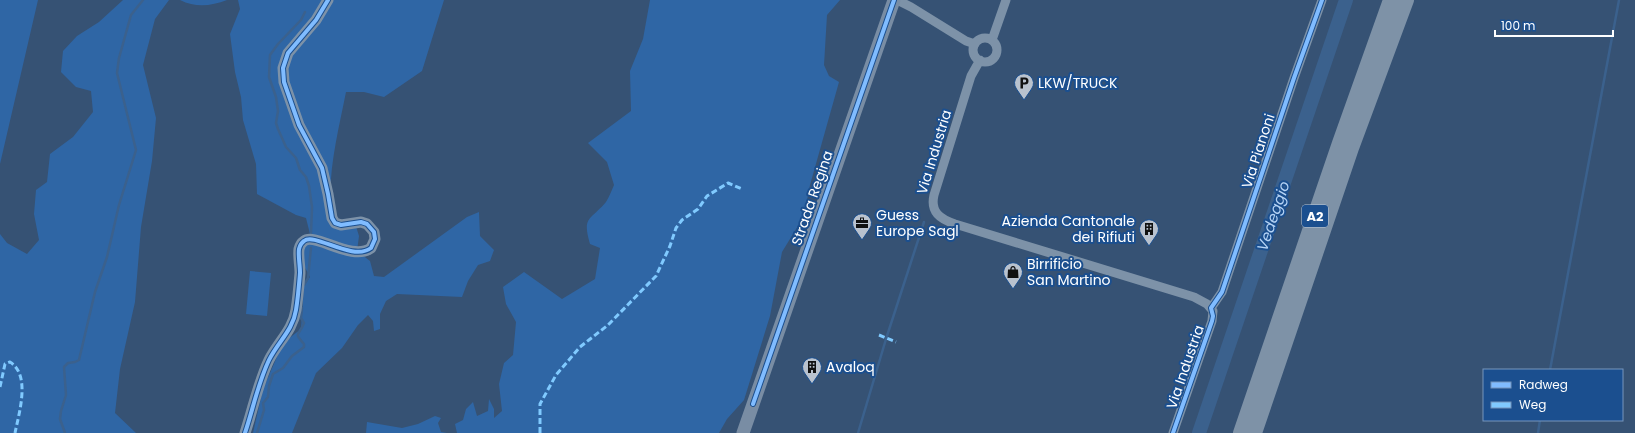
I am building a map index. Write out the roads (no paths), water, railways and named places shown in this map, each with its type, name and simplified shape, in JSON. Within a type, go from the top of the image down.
[{"type":"highway","name":"A2","points":[[1241,433],[1340,142],[1391,0]]},
{"type":"highway","name":"A2","points":[[1254,433],[1351,148],[1406,0]]},
{"type":"main road","name":"Strada Regina","points":[[743,433],[811,235],[895,0]]},
{"type":"street","points":[[245,433],[266,366],[291,327],[295,318],[300,274],[299,249],[301,243],[306,239],[311,238],[334,247],[362,251],[371,248],[375,239],[374,232],[367,224],[361,222],[341,225],[333,220],[322,168],[299,125],[284,82],[283,68],[288,53],[316,20],[328,0]]},
{"type":"street","points":[[895,0],[911,7],[966,41],[975,44]]},
{"type":"street","points":[[992,40],[1006,0]]},
{"type":"street","name":"Via Pianoni","points":[[1211,308],[1222,292],[1294,78],[1322,0]]},
{"type":"street","points":[[984,38],[992,40],[997,46],[996,54],[991,60],[980,60],[975,55],[975,44],[977,41],[984,38]]},
{"type":"street","name":"Via Industria","points":[[980,60],[971,76],[934,195],[933,206],[937,214],[944,220],[955,224],[1194,297],[1211,308],[1213,311],[1212,321],[1173,433]]},
{"type":"waterway","points":[[65,433],[60,419],[66,395],[64,367],[68,363],[79,360],[95,292],[107,257],[119,205],[136,150],[117,73],[119,58],[131,15],[143,0]]},
{"type":"waterway","name":"Vedeggio","points":[[1199,433],[1346,0]]},
{"type":"waterway","points":[[1550,369],[1619,0]]},
{"type":"waterway","points":[[305,12],[301,20],[278,44],[270,55],[269,77],[276,97],[278,111],[276,123],[278,129],[286,147],[296,158],[300,170],[306,177],[309,186],[312,207],[311,233]]},
{"type":"waterway","points":[[858,433],[886,339],[924,222]]},
{"type":"waterway","points":[[304,285],[308,278],[311,248]]},
{"type":"waterway","points":[[257,433],[264,410],[263,403],[268,397],[269,386],[273,374],[283,368],[292,356],[304,347],[304,344],[298,336],[304,323],[301,318],[302,308]]},
{"type":"waterway","points":[[1538,433],[1540,421]]},
{"type":"place","name":"LKW/TRUCK","points":[[1024,100]]},
{"type":"place","name":"Guess Europe Sagl","points":[[862,240]]},
{"type":"place","name":"Azienda Cantonale dei Rifiuti","points":[[1149,246]]},
{"type":"place","name":"Birrificio San Martino","points":[[1013,289]]},
{"type":"place","name":"Avaloq","points":[[812,384]]}]
